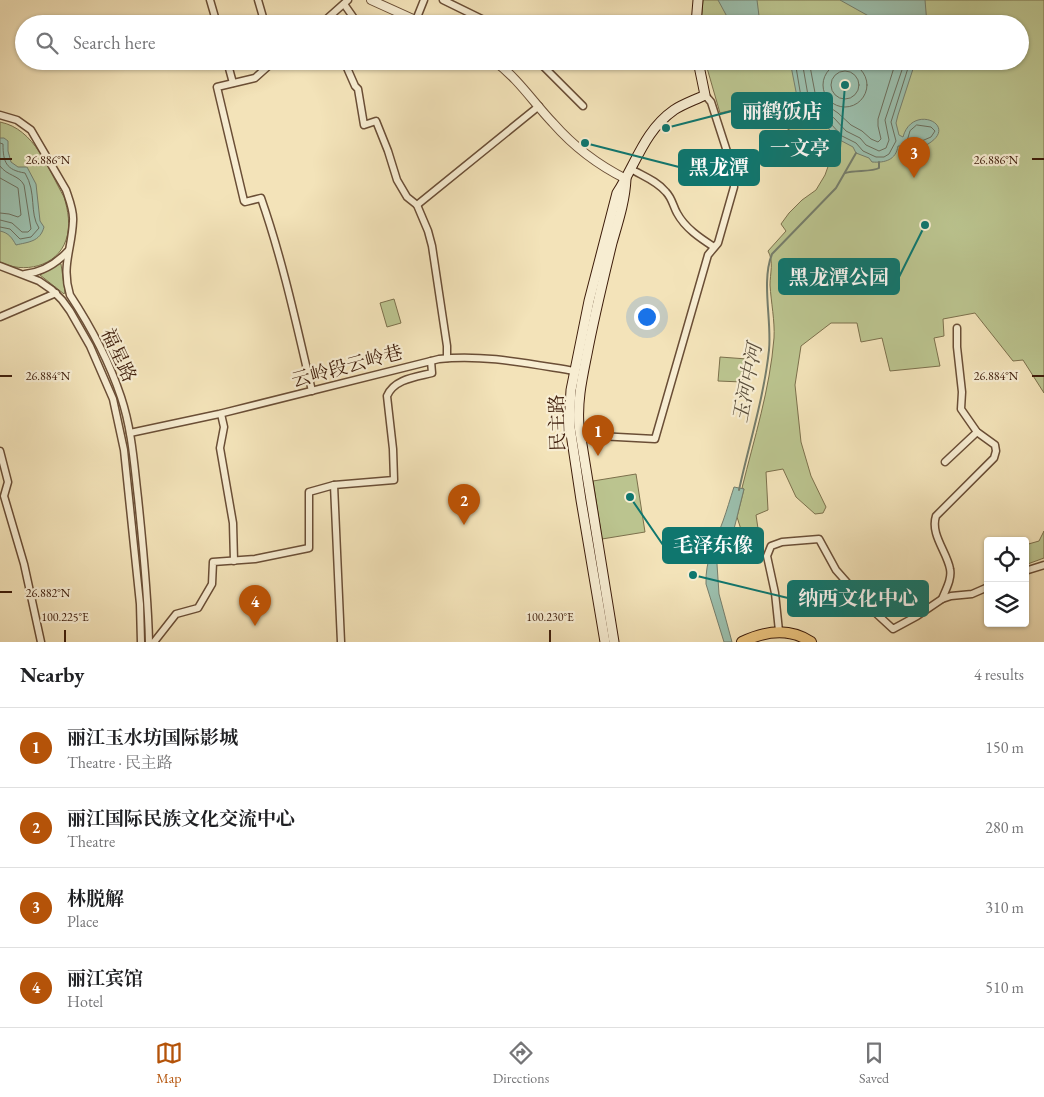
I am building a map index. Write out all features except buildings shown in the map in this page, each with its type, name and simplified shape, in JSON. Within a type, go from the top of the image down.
[{"type":"main road","points":[[697,15],[698,0]]},
{"type":"main road","points":[[700,70],[705,95]]},
{"type":"main road","name":"民主路","points":[[605,642],[570,427],[570,399],[575,370],[589,301],[617,193],[645,140],[657,124],[676,108],[705,95]]},
{"type":"main road","name":"民主路","points":[[614,642],[578,417],[580,391],[597,303],[625,195],[626,179]]},
{"type":"main road","points":[[751,640],[779,631],[796,634],[811,642]]},
{"type":"main road","points":[[751,640],[779,638],[797,642]]},
{"type":"street","points":[[210,0],[214,15]]},
{"type":"street","points":[[258,0],[262,15]]},
{"type":"street","points":[[371,0],[404,15]]},
{"type":"street","points":[[421,15],[424,0]]},
{"type":"street","points":[[443,0],[474,15]]},
{"type":"street","points":[[332,15],[346,2],[353,15]]},
{"type":"street","points":[[229,70],[233,83]]},
{"type":"street","points":[[264,70],[255,78],[217,87],[244,201],[261,198],[264,207],[295,319],[312,391]]},
{"type":"street","points":[[348,70],[358,88],[364,125],[376,121],[388,150],[396,180],[407,197],[417,205],[428,231],[432,246],[447,346],[447,358]]},
{"type":"street","points":[[506,70],[554,124],[594,161],[626,179]]},
{"type":"street","points":[[547,70],[583,106]]},
{"type":"street","points":[[580,435],[655,439],[681,354],[700,279],[708,255],[718,243],[733,194],[734,181],[711,102],[705,95]]},
{"type":"street","points":[[417,205],[539,106]]},
{"type":"street","name":"福星路","points":[[0,115],[17,120],[31,130],[66,190],[74,219],[66,272],[70,295],[94,336],[110,369],[121,397],[130,433],[146,577],[149,642]]},
{"type":"street","points":[[631,169],[664,189],[671,198],[682,220],[700,238],[714,248]]},
{"type":"street","points":[[24,274],[37,272],[50,266],[68,252]]},
{"type":"street","name":"福星路","points":[[0,266],[24,274],[56,294],[70,311],[90,346],[106,381],[117,413],[123,444],[140,604],[141,642]]},
{"type":"street","points":[[0,317],[56,294]]},
{"type":"street","points":[[942,599],[949,581],[950,568],[934,527],[935,520],[938,513],[995,456],[995,445],[977,432],[961,409],[962,392],[956,347],[957,328]]},
{"type":"street","name":"云岭段云岭巷","points":[[130,433],[221,414],[447,358],[510,360],[575,370]]},
{"type":"street","points":[[154,642],[176,614],[198,608],[212,584],[213,562],[255,559],[309,548],[309,492],[334,485],[394,480],[393,449],[387,396],[397,384],[432,373],[430,361]]},
{"type":"street","points":[[221,414],[224,427],[220,448],[232,523],[234,561]]},
{"type":"street","points":[[945,462],[977,432]]},
{"type":"street","points":[[0,451],[8,482],[2,497],[30,586],[41,642]]},
{"type":"street","points":[[334,485],[342,642]]},
{"type":"street","points":[[779,631],[775,593],[767,556],[772,546],[782,542],[819,539],[836,570],[866,604],[893,629],[942,599],[972,594],[984,590]]},
{"type":"street","points":[[1029,570],[1044,566]]},
{"type":"green space","points":[[703,0],[1044,0],[1044,393],[1023,360],[1013,361],[975,313],[943,319],[944,336],[934,338],[940,366],[890,371],[882,338],[861,342],[857,323],[831,323],[801,346],[795,385],[801,442],[811,476],[826,507],[823,513],[815,514],[796,497],[783,469],[766,472],[768,510],[756,515],[760,542],[754,545],[746,545],[737,517],[772,357],[774,325],[770,285],[771,263],[768,251],[786,231],[781,224],[802,200],[816,190],[825,175],[830,161],[836,157],[786,128],[775,100],[720,113],[708,70],[1029,70],[1029,15],[702,15]]},
{"type":"green space","points":[[0,122],[12,126],[31,141],[46,163],[64,197],[68,213],[68,235],[62,249],[55,257],[38,266],[9,266],[0,262]]},
{"type":"green space","points":[[59,263],[61,264],[64,294],[40,275]]},
{"type":"green space","points":[[394,299],[401,323],[387,327],[380,303]]},
{"type":"green space","points":[[720,357],[747,359],[742,382],[718,381]]},
{"type":"green space","points":[[636,474],[645,532],[602,539],[593,481]]},
{"type":"green space","points":[[1044,531],[1044,558],[1029,564],[1029,544],[1039,541]]},
{"type":"water","points":[[718,0],[757,0],[759,15],[726,15]]},
{"type":"water","points":[[840,0],[925,0],[926,15],[867,15]]},
{"type":"water","points":[[792,70],[913,70],[896,123],[899,135],[903,137],[908,127],[915,121],[923,119],[937,124],[939,130],[936,137],[920,148],[905,151],[904,146],[898,146],[895,155],[889,160],[872,162],[869,158],[856,153],[853,147],[838,139],[827,127],[806,114],[799,107]]},
{"type":"water","points":[[0,138],[8,141],[11,162],[18,167],[27,167],[36,184],[40,221],[44,227],[37,238],[16,245],[10,236],[0,231]]},
{"type":"water","points":[[734,487],[744,489],[734,529],[718,555],[717,564],[719,594],[732,642],[724,642],[706,584],[706,575],[711,552]]},
{"type":"waterway","name":"玉河中河","points":[[739,490],[767,368],[770,339],[767,276],[772,254],[836,188],[856,153]]},
{"type":"waterway","points":[[845,173],[876,169],[879,168],[879,162]]},
{"type":"place","name":"一文亭","points":[[845,85]]},
{"type":"place","name":"丽鹤饭店","points":[[666,128]]},
{"type":"place","name":"黑龙潭","points":[[585,143]]},
{"type":"place","name":"林脱解","points":[[914,178]]},
{"type":"place","name":"黑龙潭公园","points":[[925,225]]},
{"type":"place","name":"丽江玉水坊国际影城","points":[[598,456]]},
{"type":"place","name":"毛泽东像","points":[[630,497]]},
{"type":"place","name":"丽江国际民族文化交流中心","points":[[464,525]]},
{"type":"place","name":"纳西文化中心","points":[[693,575]]},
{"type":"place","name":"丽江宾馆","points":[[255,626]]}]
